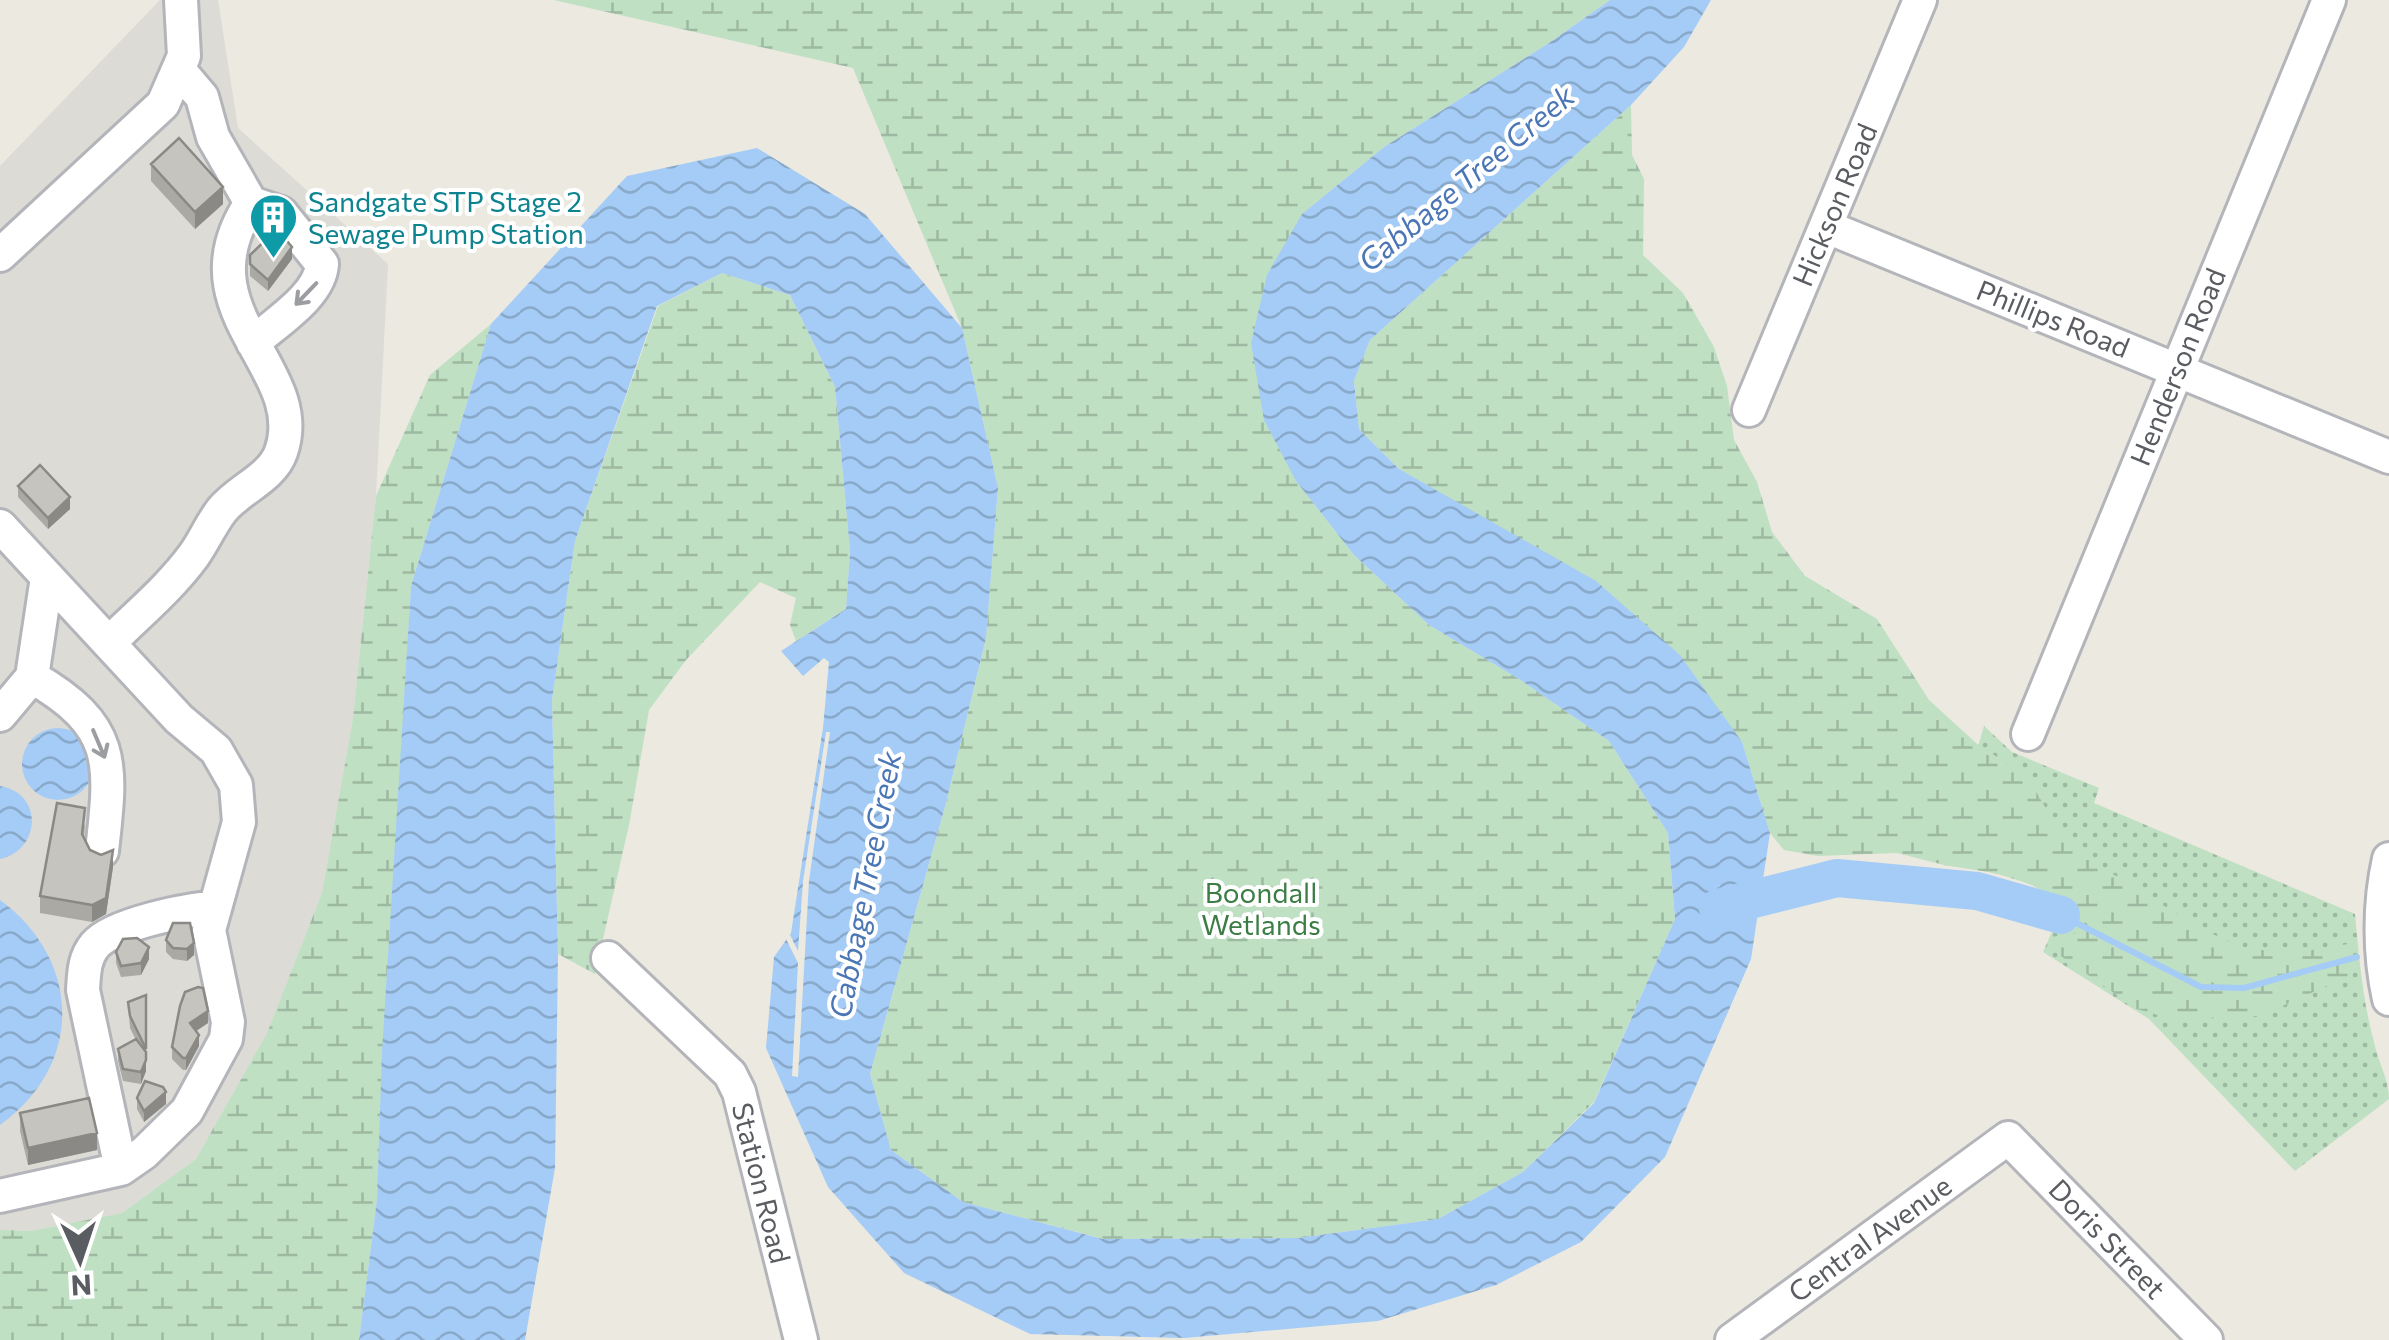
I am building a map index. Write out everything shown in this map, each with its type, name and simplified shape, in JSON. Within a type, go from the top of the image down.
[{"type":"street","points":[[0,255],[163,104],[180,71],[185,38],[182,0]]},
{"type":"street","name":"Hickson Road","points":[[1749,410],[1920,0]]},
{"type":"street","name":"Henderson Road","points":[[2028,734],[2329,0]]},
{"type":"street","points":[[180,71],[202,97],[213,137],[251,203],[281,214],[322,264],[321,277],[312,290],[253,343]]},
{"type":"street","points":[[109,643],[192,557],[223,510],[273,468],[281,455],[286,434],[285,412],[232,296],[228,273],[230,245],[251,203]]},
{"type":"street","name":"Phillips Road","points":[[1827,227],[2389,456]]},
{"type":"street","points":[[0,526],[179,719],[216,750],[236,786],[239,822],[210,930],[228,1022],[226,1038],[187,1111],[144,1153],[120,1169],[0,1196]]},
{"type":"street","points":[[0,715],[32,677],[47,576]]},
{"type":"street","points":[[32,677],[67,697],[102,740],[110,784],[102,851]]},
{"type":"street","points":[[2389,860],[2382,906],[2389,999]]},
{"type":"street","points":[[120,1169],[83,990],[85,962],[95,933],[109,934],[186,909],[216,908]]},
{"type":"street","name":"Station Road","points":[[608,958],[730,1074],[738,1092],[801,1340]]},
{"type":"street","name":"Central Avenue","points":[[1751,1335],[2008,1138]]},
{"type":"street","name":"Doris Street","points":[[2008,1138],[2206,1340]]},
{"type":"shaded area","points":[[160,0],[218,0],[238,128],[388,264],[376,496],[353,718],[322,893],[267,1033],[196,1159],[122,1213],[31,1231],[0,1230],[0,166]]},
{"type":"green space","name":"Boondall Wetlands","points":[[554,0],[1610,0],[1384,147],[1302,214],[1296,481],[1354,555],[1429,625],[1519,679],[1609,741],[1668,833],[1675,919],[1594,1102],[1523,1172],[1438,1219],[1298,1238],[1104,1239],[963,1202],[891,1150],[870,1074],[946,803],[986,638],[998,488],[962,328],[853,68]]},
{"type":"green space","points":[[1631,105],[1632,155],[1644,179],[1643,255],[1683,293],[1714,347],[1727,386],[1734,440],[1757,482],[1772,532],[1805,576],[1877,619],[1929,700],[1976,743],[2027,777],[2063,837],[2103,868],[2203,930],[2243,947],[2288,954],[2348,944],[2351,975],[2260,1016],[2175,1020],[2137,1009],[2048,947],[2051,937],[2089,931],[2091,921],[2040,887],[1995,873],[1897,853],[1818,856],[1784,850],[1770,833],[1742,742],[1399,469],[1359,429],[1354,381],[1370,340]]},
{"type":"green space","points":[[722,273],[790,295],[835,387],[850,551],[846,609],[796,641],[790,625],[796,598],[760,582],[686,660],[649,710],[629,825],[595,974],[558,954],[552,700],[575,541],[658,306]]},
{"type":"green space","points":[[491,324],[411,586],[377,1199],[359,1340],[0,1340],[0,1230],[31,1231],[122,1213],[196,1159],[267,1033],[322,893],[353,718],[376,496],[430,375]]},
{"type":"green space","points":[[1984,726],[2012,752],[2099,788],[2094,803],[2355,914],[2367,1013],[2389,1099],[2295,1171],[2149,1019],[2043,952],[2064,905],[2022,881],[1944,865]]},
{"type":"water","name":"Cabbage Tree Creek","points":[[1610,0],[1711,0],[1684,47],[1631,105],[1370,340],[1354,381],[1359,429],[1399,469],[1596,581],[1680,655],[1742,742],[1770,833],[1751,959],[1665,1157],[1581,1242],[1496,1285],[1378,1321],[1184,1338],[1030,1334],[904,1273],[828,1187],[766,1048],[774,957],[791,933],[823,728],[829,662],[824,658],[803,676],[781,651],[846,609],[850,551],[835,387],[790,295],[722,273],[657,306],[575,541],[552,700],[558,954],[555,1168],[525,1340],[359,1340],[377,1199],[382,1052],[411,586],[491,324],[627,176],[757,148],[865,214],[962,328],[998,488],[986,638],[946,803],[870,1074],[891,1150],[963,1202],[1103,1239],[1298,1238],[1438,1219],[1523,1172],[1594,1103],[1675,919],[1668,833],[1609,741],[1519,679],[1429,625],[1354,555],[1296,481],[1264,420],[1251,343],[1267,275],[1302,214],[1384,147]]},
{"type":"water","points":[[58,728],[72,730],[84,738],[92,750],[92,778],[84,790],[72,798],[58,800],[44,798],[32,790],[24,778],[22,764],[24,750],[32,738],[44,730]]},
{"type":"water","points":[[0,786],[24,799],[32,822],[23,845],[14,854],[0,859]]},
{"type":"water","points":[[0,900],[27,924],[46,952],[58,982],[62,1012],[59,1043],[47,1073],[27,1101],[0,1125]]},
{"type":"pier","points":[[826,732],[830,732],[809,881],[798,1077],[792,1076],[798,963],[784,935],[789,933],[798,951],[803,881]]},
{"type":"building","points":[[179,138],[223,187],[195,212],[151,164]]},
{"type":"building","points":[[277,229],[292,247],[268,280],[250,264],[250,255]]},
{"type":"building","points":[[40,465],[70,497],[48,518],[18,486]]},
{"type":"building","points":[[57,803],[85,808],[82,834],[90,850],[101,855],[113,850],[106,898],[92,905],[40,896]]},
{"type":"building","points":[[173,923],[190,923],[194,943],[187,949],[173,948],[166,940]]},
{"type":"building","points":[[137,938],[149,947],[141,963],[121,966],[116,952],[123,939]]},
{"type":"building","points":[[203,988],[208,1011],[190,1023],[199,1035],[183,1058],[172,1047],[180,1006],[185,992]]},
{"type":"building","points":[[146,995],[146,1049],[130,1016],[128,1002]]},
{"type":"building","points":[[136,1039],[146,1052],[141,1072],[123,1069],[118,1049]]},
{"type":"building","points":[[145,1081],[163,1087],[166,1092],[144,1111],[137,1098]]},
{"type":"building","points":[[89,1098],[97,1133],[28,1148],[20,1113]]},
{"type":"waterway","points":[[1718,908],[1837,878],[1977,891],[2061,915]]},
{"type":"waterway","points":[[2061,915],[2201,987],[2244,988],[2357,957]]},
{"type":"place","name":"Sandgate STP Stage 2 Sewage Pump Station","points":[[273,260]]}]
